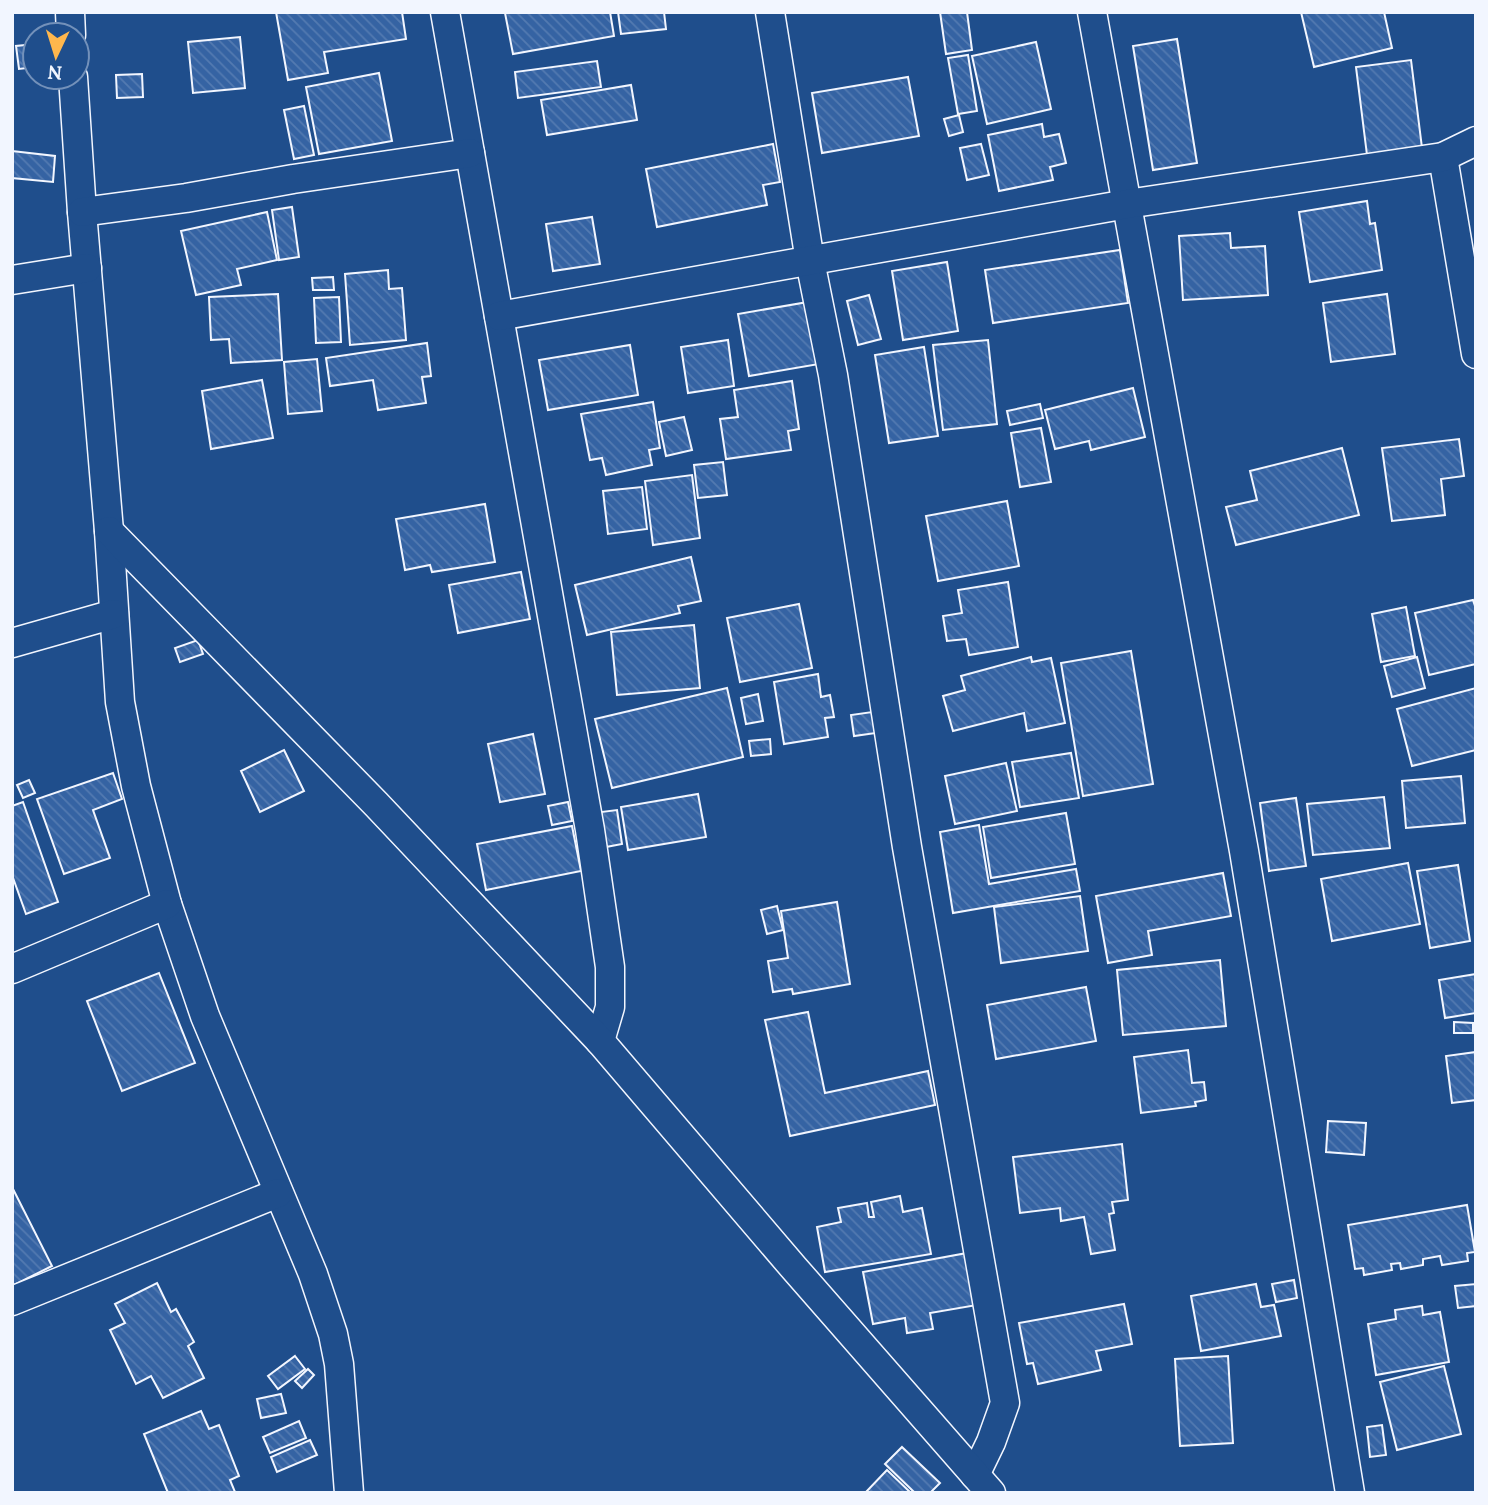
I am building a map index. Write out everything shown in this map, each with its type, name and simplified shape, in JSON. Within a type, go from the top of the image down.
[{"type":"street","points":[[445,12],[590,830],[610,967],[610,1007],[600,1041]]},
{"type":"street","points":[[770,12],[810,261],[835,388],[907,847],[1005,1403],[991,1442],[983,1484]]},
{"type":"street","points":[[1092,12],[1244,851],[1350,1493]]},
{"type":"street","points":[[75,91],[120,702],[136,786],[167,904],[205,1016],[313,1274],[333,1334],[339,1364],[349,1493]]},
{"type":"street","points":[[499,316],[1127,204],[1443,157],[1476,141]]},
{"type":"street","points":[[82,212],[470,153]]},
{"type":"street","points":[[1443,157],[1476,354]]},
{"type":"street","points":[[12,280],[87,268]]},
{"type":"street","points":[[109,531],[385,814],[600,1041],[983,1484]]},
{"type":"street","points":[[12,643],[114,614]]},
{"type":"street","points":[[12,968],[167,904]]},
{"type":"street","points":[[12,1301],[278,1194]]},
{"type":"building","points":[[276,12],[402,12],[406,39],[324,52],[328,73],[288,80]]},
{"type":"building","points":[[610,12],[614,36],[513,54],[505,13]]},
{"type":"building","points":[[618,12],[664,12],[666,29],[621,34]]},
{"type":"building","points":[[940,12],[967,12],[972,50],[946,54]]},
{"type":"building","points":[[1301,12],[1384,12],[1392,48],[1314,67]]},
{"type":"building","points":[[240,37],[245,88],[193,93],[188,42]]},
{"type":"building","points":[[1177,39],[1197,163],[1153,170],[1133,46]]},
{"type":"building","points":[[1036,42],[1051,109],[987,124],[972,56]]},
{"type":"building","points":[[21,45],[21,69],[19,69],[16,46]]},
{"type":"building","points":[[968,55],[977,111],[958,114],[948,58]]},
{"type":"building","points":[[1411,60],[1422,148],[1367,155],[1356,67]]},
{"type":"building","points":[[597,61],[601,87],[518,98],[515,72]]},
{"type":"building","points":[[379,73],[392,141],[319,154],[306,87]]},
{"type":"building","points":[[142,74],[143,97],[117,98],[116,75]]},
{"type":"building","points":[[908,77],[919,136],[822,153],[812,93]]},
{"type":"building","points":[[631,85],[637,120],[547,135],[541,100]]},
{"type":"building","points":[[304,106],[314,155],[294,159],[284,110]]},
{"type":"building","points":[[959,115],[963,132],[949,136],[944,119]]},
{"type":"building","points":[[1042,124],[1044,137],[1059,134],[1066,163],[1050,167],[1053,180],[999,191],[988,135]]},
{"type":"building","points":[[773,144],[780,182],[763,185],[767,205],[657,227],[646,169]]},
{"type":"building","points":[[981,144],[989,175],[967,180],[960,148]]},
{"type":"building","points":[[12,151],[55,156],[53,182],[12,178]]},
{"type":"building","points":[[1367,201],[1370,224],[1375,223],[1382,270],[1310,282],[1299,212]]},
{"type":"building","points":[[292,207],[299,257],[279,260],[272,210]]},
{"type":"building","points":[[267,212],[277,260],[237,269],[241,285],[196,295],[181,231]]},
{"type":"building","points":[[592,217],[600,264],[553,271],[546,224]]},
{"type":"building","points":[[1230,233],[1231,248],[1265,246],[1268,295],[1183,300],[1179,236]]},
{"type":"building","points":[[1120,250],[1128,303],[993,323],[985,270]]},
{"type":"building","points":[[947,262],[958,331],[903,340],[892,271]]},
{"type":"building","points":[[388,270],[389,289],[402,288],[406,340],[350,345],[345,274]]},
{"type":"building","points":[[333,277],[334,290],[313,290],[312,278]]},
{"type":"building","points":[[278,294],[282,360],[231,363],[229,339],[211,340],[209,297]]},
{"type":"building","points":[[1387,294],[1395,354],[1331,362],[1323,303]]},
{"type":"building","points":[[869,295],[881,339],[858,345],[847,301]]},
{"type":"building","points":[[339,297],[341,342],[316,343],[314,298]]},
{"type":"building","points":[[808,302],[819,364],[749,376],[738,314]]},
{"type":"building","points":[[728,340],[734,386],[688,393],[681,347]]},
{"type":"building","points":[[988,340],[997,424],[943,430],[933,345]]},
{"type":"building","points":[[427,343],[431,376],[422,377],[426,403],[378,410],[373,380],[330,386],[326,358]]},
{"type":"building","points":[[630,345],[638,395],[548,410],[539,360]]},
{"type":"building","points":[[924,347],[938,436],[889,443],[875,355]]},
{"type":"building","points":[[317,359],[322,411],[288,414],[284,362]]},
{"type":"building","points":[[262,380],[273,438],[211,449],[202,391]]},
{"type":"building","points":[[792,381],[799,429],[788,431],[791,450],[726,459],[720,419],[738,417],[734,390]]},
{"type":"building","points":[[1133,388],[1145,437],[1091,450],[1089,441],[1055,449],[1045,410]]},
{"type":"building","points":[[653,402],[660,448],[649,450],[652,465],[606,475],[602,458],[590,460],[581,414]]},
{"type":"building","points":[[1040,404],[1043,418],[1010,425],[1007,411]]},
{"type":"building","points":[[684,417],[692,450],[666,456],[659,422]]},
{"type":"building","points":[[1041,428],[1051,482],[1020,487],[1011,433]]},
{"type":"building","points":[[1459,439],[1464,476],[1441,479],[1445,515],[1392,521],[1382,448]]},
{"type":"building","points":[[1342,448],[1359,515],[1236,545],[1226,507],[1257,500],[1250,471]]},
{"type":"building","points":[[723,462],[727,495],[698,498],[694,465]]},
{"type":"building","points":[[692,475],[700,538],[653,545],[645,481]]},
{"type":"building","points":[[642,487],[647,529],[608,534],[603,491]]},
{"type":"building","points":[[1007,501],[1019,566],[938,581],[926,516]]},
{"type":"building","points":[[485,504],[495,562],[432,572],[430,565],[405,570],[396,519]]},
{"type":"building","points":[[691,557],[701,601],[678,606],[680,613],[587,635],[575,585]]},
{"type":"building","points":[[521,572],[530,619],[458,633],[449,585]]},
{"type":"building","points":[[1008,582],[1018,647],[969,655],[966,639],[947,641],[943,616],[962,613],[958,590]]},
{"type":"building","points":[[1473,600],[1476,609],[1476,664],[1429,675],[1415,613]]},
{"type":"building","points":[[799,604],[812,668],[740,682],[727,618]]},
{"type":"building","points":[[1406,607],[1415,656],[1381,662],[1372,614]]},
{"type":"building","points":[[694,625],[700,688],[617,695],[611,632]]},
{"type":"building","points":[[198,640],[203,654],[180,662],[175,648]]},
{"type":"building","points":[[1131,651],[1153,784],[1083,796],[1061,663]]},
{"type":"building","points":[[1031,657],[1032,662],[1051,658],[1065,723],[1027,731],[1024,713],[953,731],[943,696],[965,690],[961,676]]},
{"type":"building","points":[[1417,657],[1425,688],[1392,697],[1384,666]]},
{"type":"building","points":[[818,674],[821,697],[830,695],[834,717],[825,718],[828,737],[784,744],[774,682]]},
{"type":"building","points":[[727,688],[743,757],[612,788],[595,719]]},
{"type":"building","points":[[1476,688],[1476,750],[1412,766],[1397,709]]},
{"type":"building","points":[[758,694],[763,721],[746,724],[741,698]]},
{"type":"building","points":[[872,712],[876,733],[854,736],[851,715]]},
{"type":"building","points":[[533,734],[545,794],[500,802],[488,744]]},
{"type":"building","points":[[770,739],[771,754],[751,756],[749,741]]},
{"type":"building","points":[[284,750],[304,791],[260,812],[241,771]]},
{"type":"building","points":[[1071,753],[1079,798],[1020,807],[1012,762]]},
{"type":"building","points":[[1006,763],[1017,811],[955,824],[945,776]]},
{"type":"building","points":[[113,773],[122,799],[93,810],[110,858],[64,874],[37,799]]},
{"type":"building","points":[[1461,776],[1465,823],[1406,828],[1402,781]]},
{"type":"building","points":[[29,780],[35,793],[23,798],[17,785]]},
{"type":"building","points":[[698,794],[706,837],[628,850],[621,807]]},
{"type":"building","points":[[1384,797],[1390,848],[1313,855],[1307,804]]},
{"type":"building","points":[[1296,798],[1306,866],[1269,871],[1260,803]]},
{"type":"building","points":[[23,802],[58,902],[26,914],[12,875],[12,806]]},
{"type":"building","points":[[568,802],[572,821],[552,825],[548,806]]},
{"type":"building","points":[[617,810],[622,844],[606,847],[601,812]]},
{"type":"building","points":[[1066,813],[1075,864],[991,878],[983,827]]},
{"type":"building","points":[[979,825],[989,884],[1076,869],[1080,891],[953,913],[940,832]]},
{"type":"building","points":[[572,826],[581,871],[486,890],[477,844]]},
{"type":"building","points":[[1408,863],[1420,924],[1332,941],[1321,879]]},
{"type":"building","points":[[1458,865],[1470,941],[1430,948],[1417,871]]},
{"type":"building","points":[[1223,873],[1231,916],[1148,931],[1152,955],[1108,963],[1096,896]]},
{"type":"building","points":[[1080,896],[1088,951],[1001,963],[994,907]]},
{"type":"building","points":[[837,902],[850,984],[793,994],[792,989],[773,992],[768,961],[788,958],[781,911]]},
{"type":"building","points":[[777,906],[783,930],[767,934],[761,910]]},
{"type":"building","points":[[1220,960],[1226,1026],[1123,1035],[1117,970]]},
{"type":"building","points":[[159,973],[195,1063],[122,1091],[87,1001]]},
{"type":"building","points":[[1476,974],[1476,1013],[1445,1018],[1439,980]]},
{"type":"building","points":[[1086,987],[1096,1041],[996,1059],[987,1005]]},
{"type":"building","points":[[808,1012],[825,1093],[928,1071],[935,1105],[790,1136],[765,1020]]},
{"type":"building","points":[[1454,1022],[1473,1023],[1473,1033],[1454,1033]]},
{"type":"building","points":[[1188,1050],[1192,1083],[1204,1082],[1206,1100],[1195,1102],[1196,1106],[1141,1113],[1134,1057]]},
{"type":"building","points":[[1476,1052],[1476,1100],[1452,1103],[1446,1056]]},
{"type":"building","points":[[1328,1121],[1366,1123],[1364,1155],[1326,1152]]},
{"type":"building","points":[[1122,1144],[1128,1200],[1112,1202],[1114,1213],[1109,1214],[1115,1250],[1091,1254],[1084,1217],[1061,1221],[1060,1208],[1020,1213],[1013,1157]]},
{"type":"building","points":[[12,1187],[52,1266],[12,1286]]},
{"type":"building","points":[[900,1196],[903,1212],[922,1208],[931,1254],[825,1272],[817,1227],[841,1222],[838,1208],[867,1203],[869,1217],[874,1217],[871,1202]]},
{"type":"building","points":[[1467,1205],[1475,1252],[1467,1253],[1468,1261],[1442,1265],[1440,1256],[1423,1259],[1423,1265],[1401,1269],[1400,1263],[1391,1264],[1392,1270],[1364,1275],[1363,1268],[1355,1269],[1348,1225]]},
{"type":"building","points":[[967,1253],[977,1305],[930,1313],[933,1329],[907,1333],[905,1318],[873,1324],[863,1272]]},
{"type":"building","points":[[1294,1280],[1297,1298],[1276,1302],[1272,1284]]},
{"type":"building","points":[[157,1283],[171,1312],[176,1309],[194,1342],[188,1346],[204,1378],[163,1398],[151,1376],[136,1384],[110,1330],[125,1323],[115,1304]]},
{"type":"building","points":[[1256,1284],[1261,1307],[1274,1305],[1281,1336],[1201,1351],[1191,1296]]},
{"type":"building","points":[[1476,1284],[1476,1306],[1458,1308],[1455,1286]]},
{"type":"building","points":[[1124,1304],[1132,1344],[1096,1351],[1101,1370],[1038,1384],[1033,1363],[1027,1364],[1019,1323]]},
{"type":"building","points":[[1422,1306],[1423,1315],[1440,1312],[1449,1362],[1376,1375],[1368,1324],[1396,1319],[1395,1310]]},
{"type":"building","points":[[295,1356],[305,1369],[278,1389],[268,1376]]},
{"type":"building","points":[[1228,1356],[1233,1443],[1180,1446],[1175,1359]]},
{"type":"building","points":[[1444,1366],[1461,1434],[1397,1450],[1380,1382]]},
{"type":"building","points":[[308,1369],[314,1375],[302,1388],[295,1381]]},
{"type":"building","points":[[281,1394],[286,1413],[261,1418],[257,1399]]},
{"type":"building","points":[[201,1411],[209,1429],[219,1425],[239,1476],[230,1480],[235,1492],[168,1493],[144,1434]]},
{"type":"building","points":[[299,1421],[306,1438],[270,1453],[263,1437]]},
{"type":"building","points":[[1382,1425],[1386,1455],[1370,1457],[1367,1427]]},
{"type":"building","points":[[310,1440],[317,1455],[277,1472],[271,1457]]},
{"type":"building","points":[[902,1447],[940,1483],[930,1493],[915,1493],[885,1464]]},
{"type":"building","points":[[887,1470],[911,1493],[865,1493]]}]
